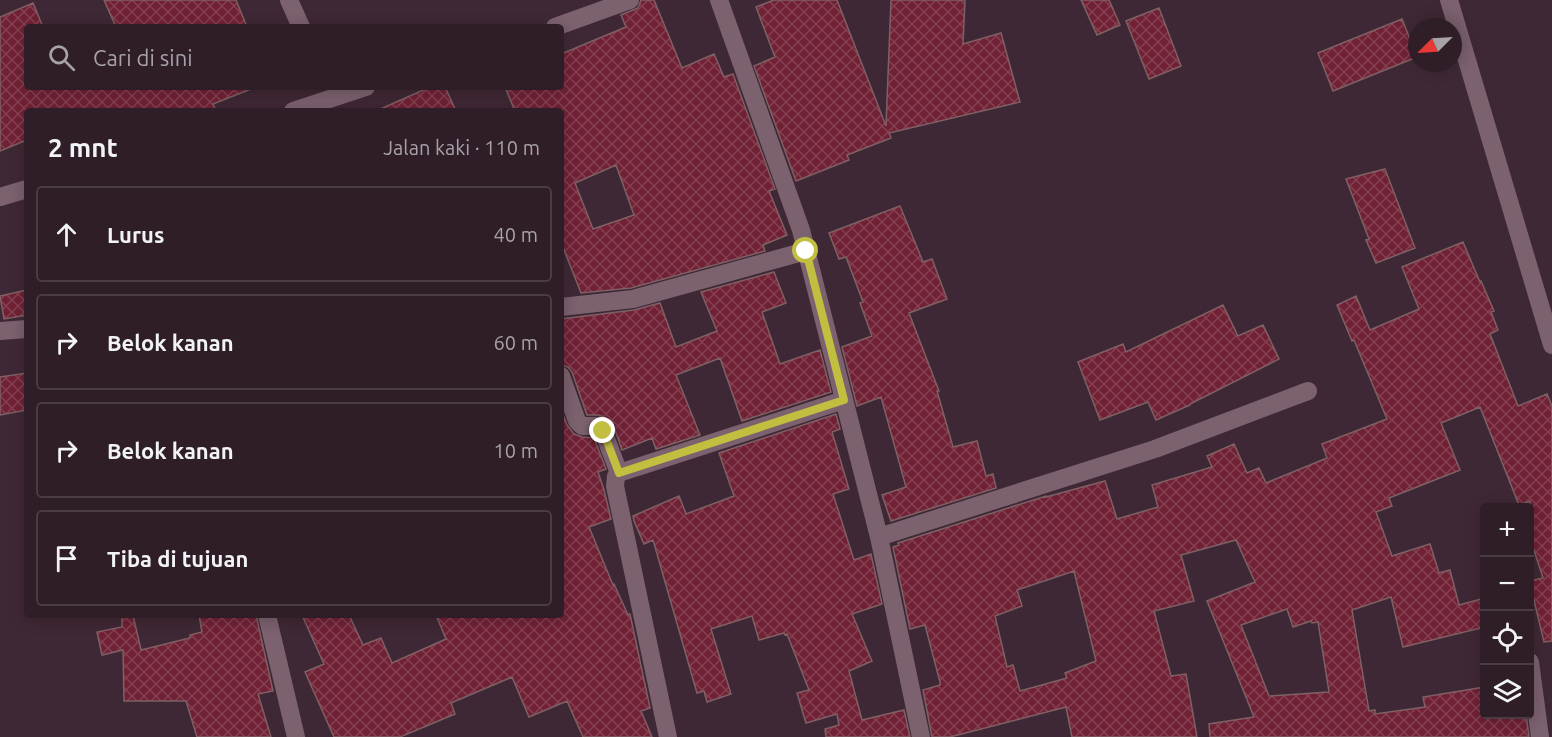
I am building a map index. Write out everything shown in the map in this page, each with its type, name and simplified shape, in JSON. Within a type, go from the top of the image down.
[{"type":"street","points":[[289,0],[300,24]]},
{"type":"street","points":[[563,24],[630,0]]},
{"type":"street","points":[[718,0],[801,230],[879,537],[921,737]]},
{"type":"street","points":[[1449,0],[1552,345]]},
{"type":"street","points":[[303,108],[328,92],[343,90]]},
{"type":"street","points":[[0,197],[24,190]]},
{"type":"street","points":[[564,307],[633,298],[806,251]]},
{"type":"street","points":[[0,331],[24,329]]},
{"type":"street","points":[[564,384],[582,426],[597,426],[603,431],[619,473]]},
{"type":"street","points":[[879,537],[1155,449],[1308,392]]},
{"type":"street","points":[[668,737],[615,486],[616,476],[619,473],[844,400]]},
{"type":"street","points":[[268,618],[296,737]]},
{"type":"street","points":[[1530,665],[1540,737]]},
{"type":"building","points":[[104,0],[236,0],[246,24],[115,24]]},
{"type":"building","points":[[641,0],[654,0],[682,68],[714,54],[724,77],[733,74],[775,189],[769,191],[787,235],[763,245],[765,251],[631,288],[581,293],[564,250],[564,108],[514,108],[506,90],[564,90],[564,53],[626,27],[621,15],[638,8]],"holes":[[[616,165],[634,215],[593,229],[575,183]]]},
{"type":"building","points":[[774,0],[837,0],[886,126],[891,0],[965,0],[963,44],[1001,33],[1020,102],[889,133],[891,138],[847,155],[849,160],[796,181],[754,66],[775,57],[756,7]]},
{"type":"building","points":[[1081,0],[1109,0],[1120,25],[1097,35]]},
{"type":"building","points":[[33,3],[42,24],[24,24],[24,90],[248,90],[213,104],[215,108],[24,108],[24,141],[0,151],[0,17]]},
{"type":"building","points":[[1159,8],[1181,66],[1149,79],[1126,21]]},
{"type":"building","points":[[1402,19],[1408,34],[1408,61],[1333,91],[1318,53]]},
{"type":"building","points":[[423,90],[446,90],[455,108],[383,108]]},
{"type":"building","points":[[1385,169],[1415,248],[1376,263],[1346,179]]},
{"type":"building","points":[[900,206],[923,262],[932,259],[947,299],[909,313],[939,391],[937,391],[953,447],[977,441],[986,476],[993,474],[996,488],[891,521],[882,495],[906,487],[881,397],[857,406],[842,347],[872,336],[860,303],[863,302],[846,257],[839,259],[829,233]]},
{"type":"building","points":[[1463,242],[1494,311],[1491,312],[1498,330],[1490,334],[1518,406],[1547,394],[1552,406],[1552,641],[1544,642],[1534,601],[1534,580],[1543,578],[1534,550],[1534,503],[1530,501],[1518,503],[1480,407],[1441,423],[1460,470],[1389,498],[1392,506],[1376,512],[1392,556],[1430,544],[1439,573],[1450,570],[1459,605],[1480,599],[1480,628],[1403,647],[1391,597],[1352,610],[1369,711],[1375,710],[1375,714],[1425,707],[1423,697],[1480,688],[1480,719],[1527,719],[1529,737],[1210,737],[1209,724],[1254,717],[1207,601],[1255,582],[1236,540],[1181,555],[1194,601],[1154,611],[1171,676],[1186,674],[1197,737],[1072,737],[1066,707],[950,737],[932,737],[923,690],[940,685],[940,682],[925,625],[910,629],[893,547],[899,545],[898,543],[1046,496],[1105,481],[1117,519],[1158,507],[1152,485],[1212,467],[1207,456],[1234,444],[1247,473],[1259,468],[1266,483],[1327,458],[1322,444],[1387,419],[1337,305],[1356,296],[1370,330],[1419,309],[1402,267]],"holes":[[[1074,571],[1096,661],[1065,673],[1067,678],[1020,691],[1013,665],[1007,667],[995,616],[1022,606],[1017,590]],[[1287,609],[1293,627],[1311,621],[1312,623],[1318,622],[1329,692],[1269,696],[1241,625]]]},
{"type":"building","points":[[774,272],[786,303],[762,312],[780,364],[820,350],[831,392],[742,421],[720,358],[676,375],[700,435],[656,449],[652,438],[622,450],[610,422],[598,415],[587,415],[572,372],[564,366],[564,319],[634,310],[660,303],[676,347],[717,331],[701,292]]},
{"type":"building","points":[[24,291],[24,316],[4,319],[0,296]]},
{"type":"building","points":[[1223,305],[1238,336],[1263,325],[1279,359],[1156,420],[1148,402],[1100,420],[1078,362],[1123,344],[1126,352]]},
{"type":"building","points":[[24,373],[24,411],[0,415],[0,377]]},
{"type":"building","points":[[836,414],[840,429],[832,432],[849,489],[833,494],[854,560],[871,554],[882,604],[852,614],[872,661],[849,671],[862,720],[904,710],[910,737],[826,737],[825,729],[839,725],[837,714],[806,723],[797,693],[809,690],[787,634],[759,640],[752,616],[711,629],[731,694],[707,702],[704,691],[697,693],[653,540],[644,544],[634,521],[633,516],[679,496],[686,514],[734,496],[719,453]]},
{"type":"building","points":[[564,418],[574,434],[594,438],[606,469],[598,472],[611,519],[589,527],[613,585],[628,615],[630,614],[650,708],[641,711],[652,737],[583,737],[567,701],[529,717],[512,677],[451,703],[455,714],[400,737],[334,737],[305,672],[324,664],[303,618],[350,618],[363,645],[381,638],[392,663],[446,639],[437,618],[564,618]]},
{"type":"building","points":[[122,618],[134,618],[141,650],[190,638],[190,635],[202,632],[200,618],[257,618],[273,691],[258,694],[271,737],[197,737],[186,701],[124,701],[123,650],[102,655],[97,632],[122,627]]},
{"type":"route","points":[[603,431],[619,473],[844,400],[806,251]]}]
